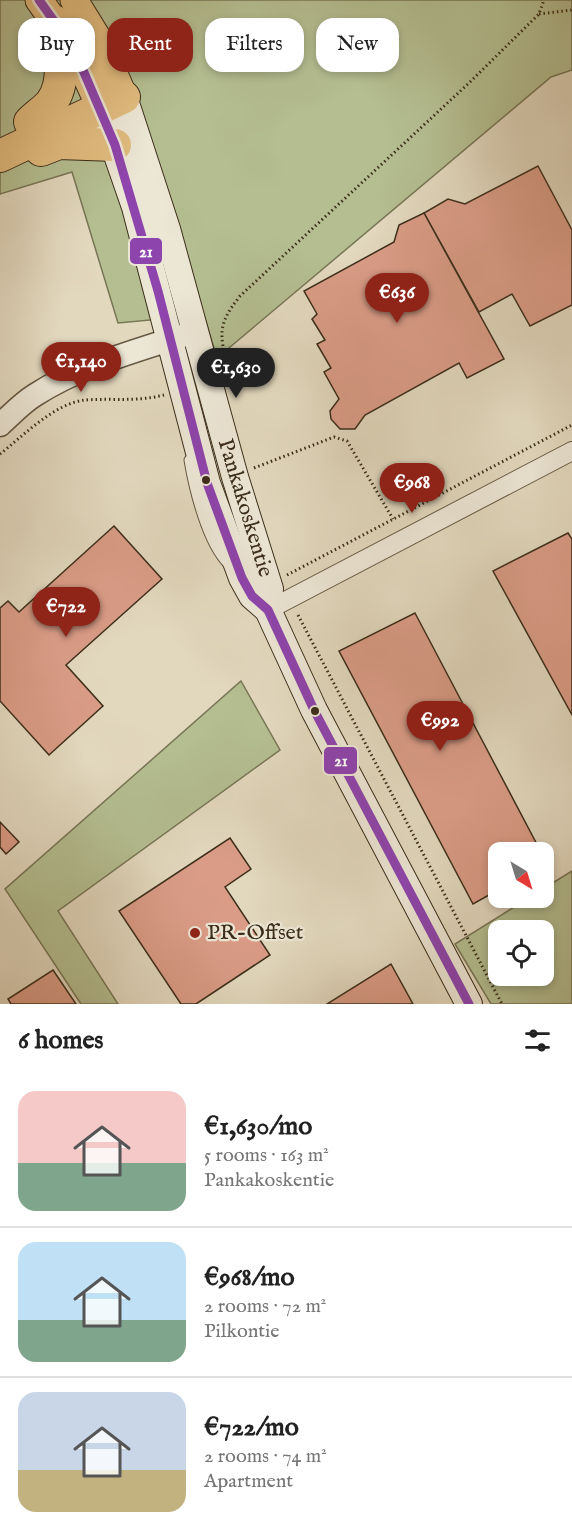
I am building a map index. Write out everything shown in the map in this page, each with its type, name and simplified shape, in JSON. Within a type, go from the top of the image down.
[{"type":"highway","points":[[30,122],[51,102],[59,81],[61,56],[56,7]]},
{"type":"highway","points":[[0,138],[30,122],[109,95]]},
{"type":"highway","points":[[0,157],[109,95]]},
{"type":"highway","points":[[0,157],[17,159],[58,143],[115,145]]},
{"type":"main road","name":"Pankakoskentie","points":[[56,7],[100,42],[115,145],[155,281],[207,483],[242,578],[252,596],[268,610],[314,710],[469,1004]]},
{"type":"main road","name":"Pankakoskentie","points":[[109,95],[167,229],[237,487],[270,589],[268,610]]},
{"type":"street","points":[[0,425],[33,396],[56,383],[88,368],[196,332]]},
{"type":"street","points":[[268,610],[572,451]]},
{"type":"path","points":[[225,353],[220,331],[228,311],[240,296],[469,83],[539,14],[544,0]]},
{"type":"path","points":[[539,14],[572,10]]},
{"type":"path","points":[[0,454],[70,403],[84,400],[137,400],[184,396]]},
{"type":"path","points":[[282,565],[285,576],[572,425]]},
{"type":"path","points":[[257,479],[254,468],[334,437],[347,441],[393,519]]},
{"type":"path","points":[[292,597],[302,625],[502,1004]]},
{"type":"green space","points":[[0,0],[572,0],[572,70],[551,77],[217,358],[204,315],[118,323],[72,172],[0,194]]},
{"type":"green space","points":[[241,681],[280,750],[58,911],[118,1004],[81,1004],[5,889]]},
{"type":"green space","points":[[572,871],[572,1004],[491,1004],[455,944],[488,923],[488,986],[554,986],[554,920],[493,920],[512,908],[554,908],[554,882]]},
{"type":"building","points":[[538,166],[572,230],[572,305],[530,326],[512,294],[479,312],[424,213],[448,199],[465,204]]},
{"type":"building","points":[[424,213],[504,359],[467,378],[459,363],[365,415],[355,429],[340,429],[331,419],[330,411],[339,399],[324,372],[331,368],[317,344],[325,340],[312,319],[317,314],[304,291],[394,242],[399,225]]},
{"type":"building","points":[[114,526],[162,579],[66,665],[103,706],[49,755],[0,701],[0,608],[8,601],[19,612]]},
{"type":"building","points":[[568,533],[572,539],[572,715],[493,571]]},
{"type":"building","points":[[415,613],[536,842],[488,842],[488,896],[473,904],[339,651]]},
{"type":"building","points":[[0,822],[19,842],[6,854],[0,847]]},
{"type":"building","name":"PR-Offset","points":[[230,838],[251,869],[225,887],[270,955],[196,1004],[181,1004],[119,911]]},
{"type":"building","points":[[391,964],[413,1004],[327,1004]]},
{"type":"building","points":[[53,970],[76,1004],[11,1004],[8,999]]},
{"type":"transit line","name":"21","points":[[39,0],[74,49],[115,145],[158,291],[207,483],[242,578],[252,596],[268,610],[314,710],[469,1004]]},
{"type":"place","name":"PR-Offset","points":[[195,933]]}]
